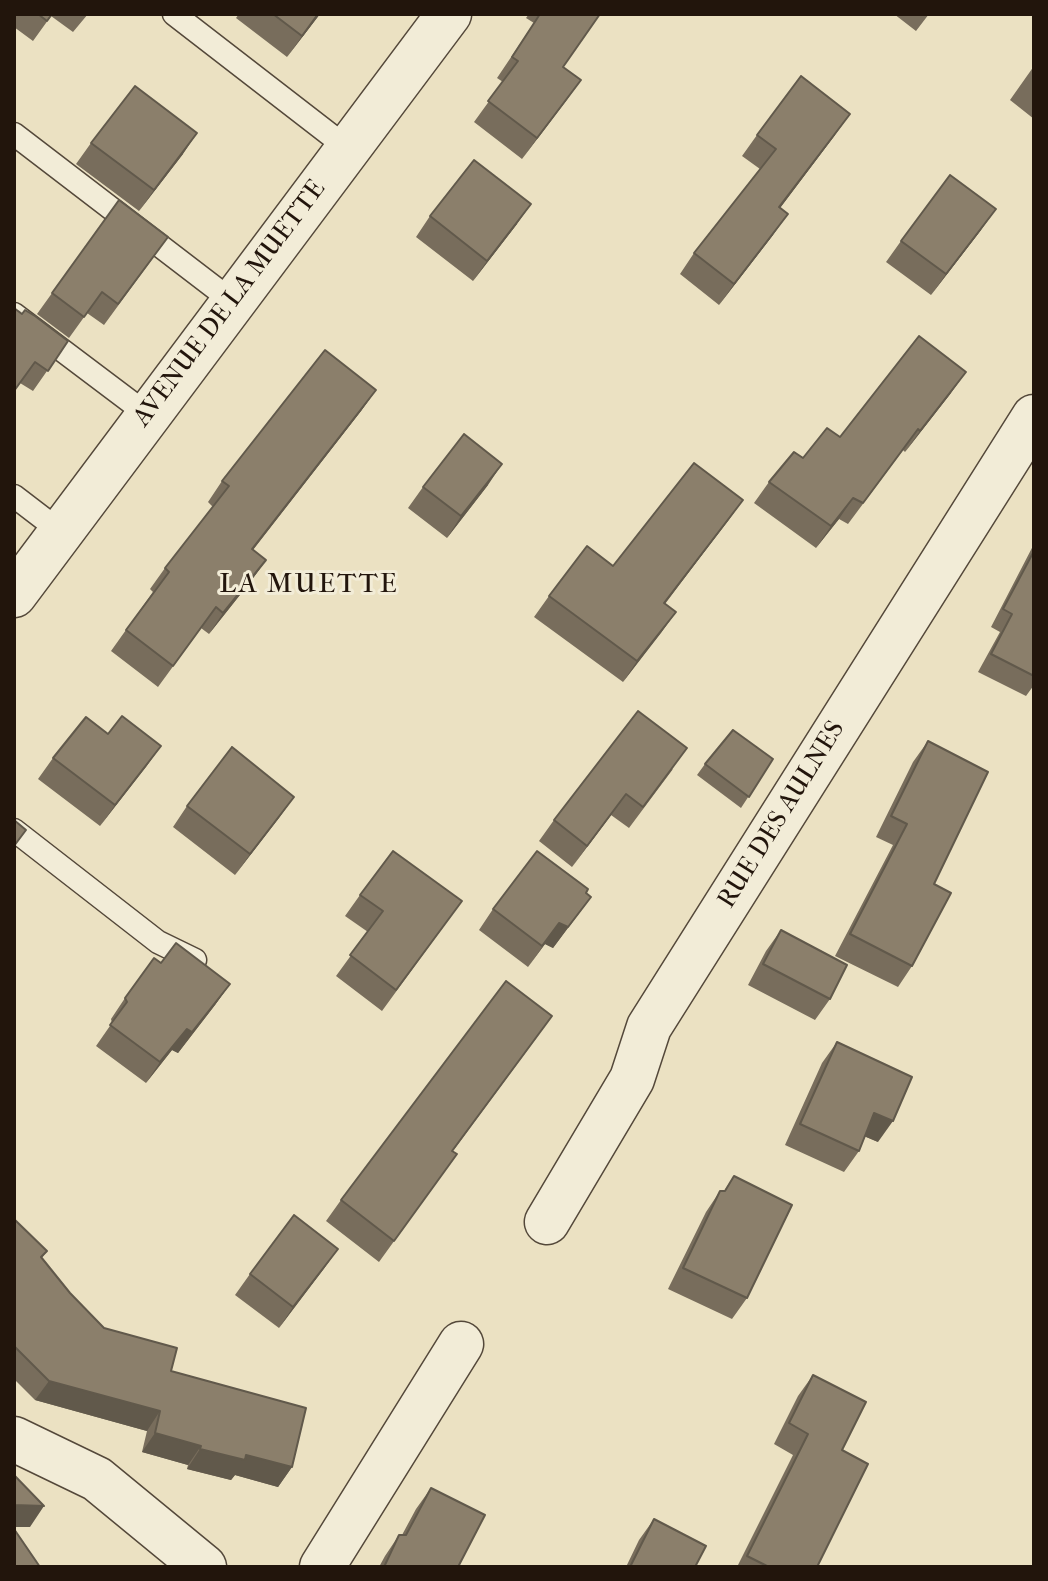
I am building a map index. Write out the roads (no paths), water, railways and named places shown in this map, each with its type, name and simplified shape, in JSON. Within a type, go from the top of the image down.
[{"type":"street","name":"AVENUE DE LA MUETTE","points":[[14,595],[346,147],[449,14]]},
{"type":"street","name":"RUE DES AULNES","points":[[547,1222],[632,1079],[649,1027],[1034,417]]},
{"type":"street","points":[[322,1567],[461,1344]]},
{"type":"street","points":[[14,1439],[97,1479],[204,1567]]},
{"type":"lane","points":[[174,14],[346,147]]},
{"type":"lane","points":[[14,134],[232,301]]},
{"type":"lane","points":[[14,314],[148,415]]},
{"type":"lane","points":[[14,496],[61,532]]},
{"type":"lane","points":[[14,830],[158,942],[195,960]]},
{"type":"district","name":"LA MUETTE","points":[[309,585]]}]
